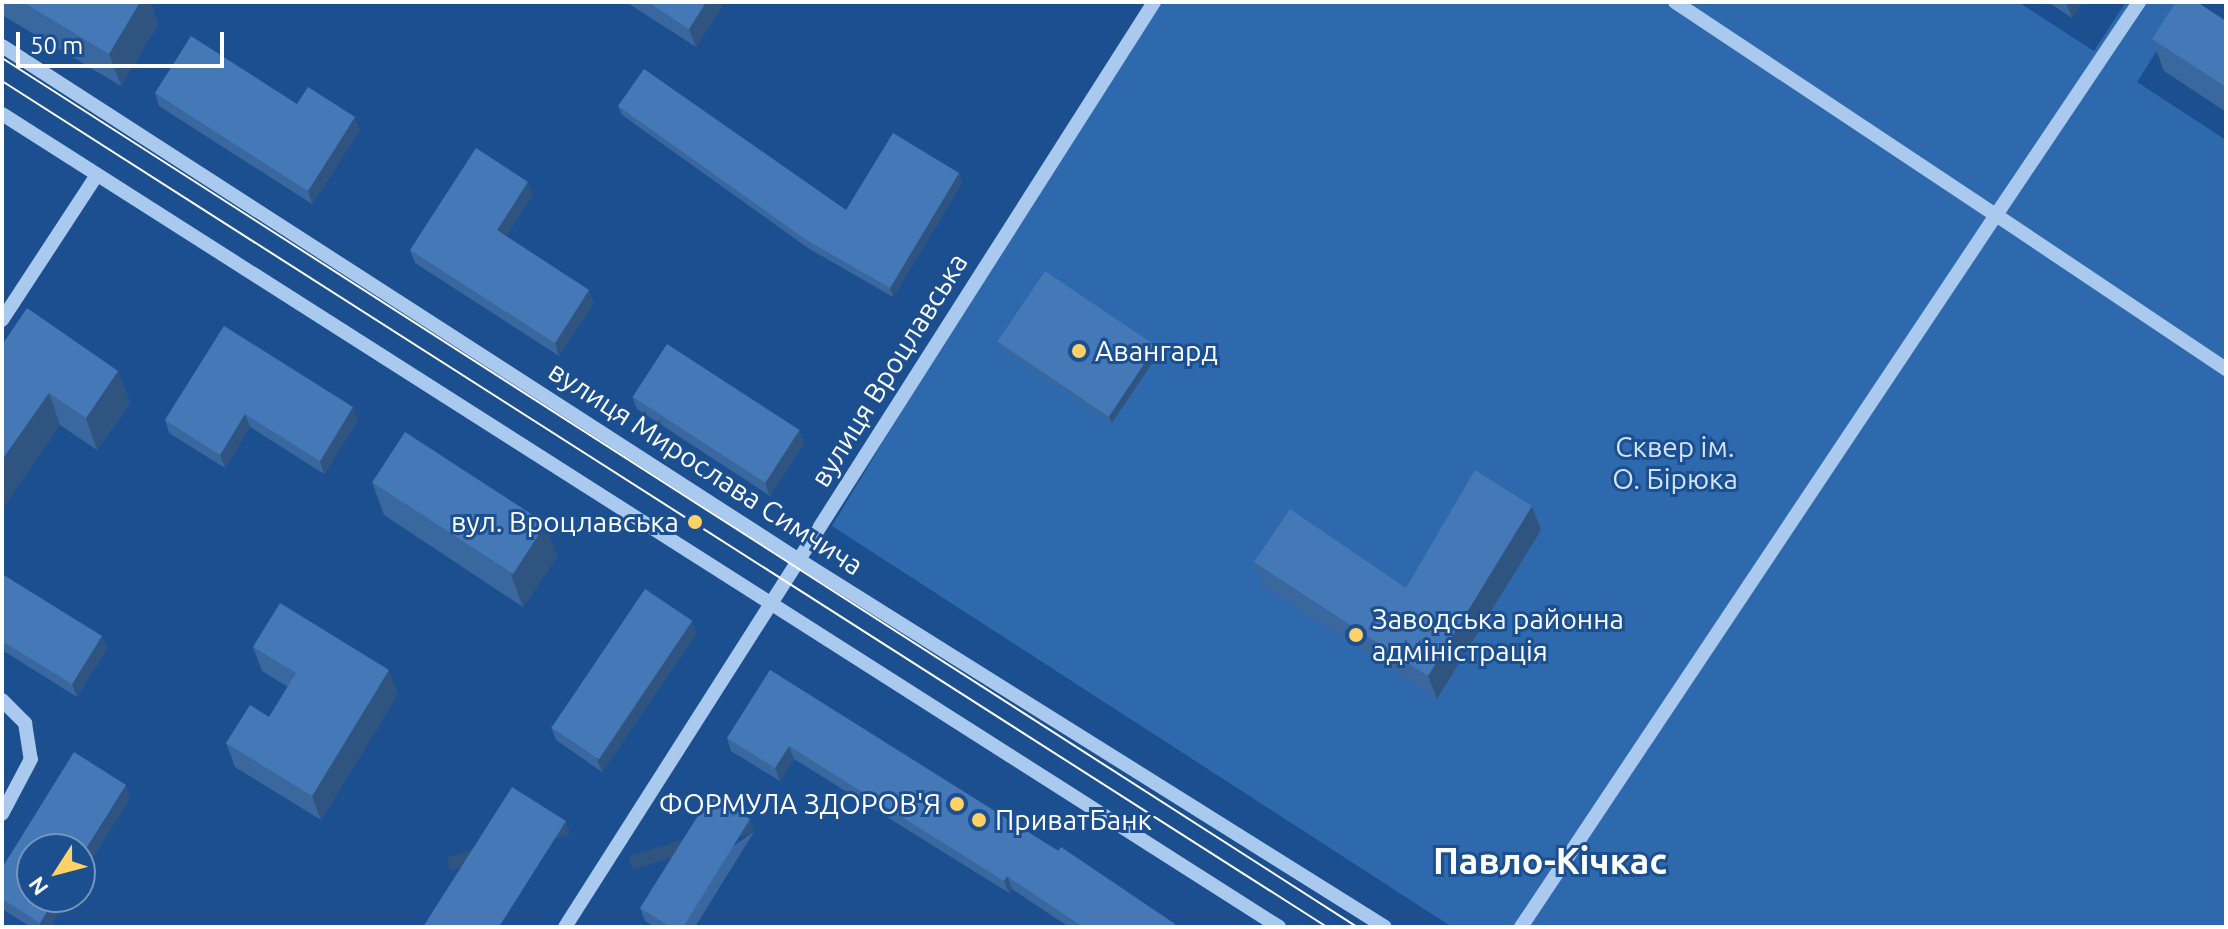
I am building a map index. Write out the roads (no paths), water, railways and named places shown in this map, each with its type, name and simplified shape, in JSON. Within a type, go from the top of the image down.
[{"type":"street","name":"вулиця Вроцлавська","points":[[565,927],[1154,2]]},
{"type":"street","points":[[1675,2],[2226,369]]},
{"type":"street","points":[[1521,927],[2139,2]]},
{"type":"street","name":"вулиця Мирослава Симчича","points":[[2,46],[799,560],[1385,927]]},
{"type":"street","points":[[2,114],[1271,925]]},
{"type":"street","points":[[2,320],[97,175]]},
{"type":"street","points":[[2,700],[25,723],[31,759],[2,814]]},
{"type":"tram line","points":[[2,58],[1357,927]]},
{"type":"tram line","points":[[2,81],[1327,927]]},
{"type":"place","name":"Авангард","points":[[1079,351]]},
{"type":"place","name":"вул. Вроцлавська","points":[[695,522]]},
{"type":"place","name":"Заводська районна адміністрація","points":[[1356,635]]},
{"type":"place","name":"ФОРМУЛА ЗДОРОВ'Я","points":[[957,804]]},
{"type":"place","name":"ПриватБанк","points":[[979,820]]},
{"type":"district","name":"Павло-Кічкас","points":[[1550,861]]},
{"type":"park label","name":"Сквер ім. О. Бірюка","points":[[1675,463]]}]
